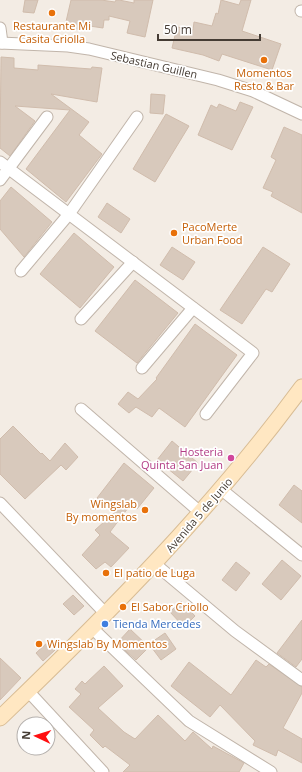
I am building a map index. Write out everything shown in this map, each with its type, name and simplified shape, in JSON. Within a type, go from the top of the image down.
[{"type":"street","points":[[0,28],[1,43]]},
{"type":"street","name":"Sebastian Guillen","points":[[1,43],[68,46],[97,51],[253,90],[302,114]]},
{"type":"street","points":[[0,180],[5,166],[47,117]]},
{"type":"street","points":[[21,271],[69,214],[137,117]]},
{"type":"street","points":[[5,166],[253,353],[206,414]]},
{"type":"street","points":[[81,319],[133,262]]},
{"type":"street","points":[[142,368],[193,308]]},
{"type":"street","name":"Avenida 5 de Junio","points":[[0,718],[155,564],[222,490],[302,387]]},
{"type":"street","points":[[81,409],[201,513]]},
{"type":"street","points":[[222,490],[302,555]]},
{"type":"street","points":[[0,503],[105,613]]},
{"type":"street","points":[[155,564],[235,631],[302,680]]},
{"type":"street","points":[[92,628],[189,721],[271,772]]},
{"type":"street","points":[[28,691],[103,772]]},
{"type":"building","points":[[25,0],[38,0],[34,13],[23,12]]},
{"type":"building","points":[[71,0],[101,0],[115,2],[116,0],[119,0],[134,3],[134,0],[153,0],[145,37],[127,33],[130,21],[109,16],[109,20],[104,20],[103,28],[83,25],[81,30],[65,26]]},
{"type":"building","points":[[221,0],[239,5],[241,0],[251,0],[242,31],[281,44],[272,70],[222,54],[219,61],[203,55],[172,48],[177,27],[193,30],[194,22],[212,26],[216,13],[218,14]]},
{"type":"building","points":[[1,57],[14,58],[14,68],[38,70],[38,65],[91,69],[92,67],[102,68],[97,102],[51,94],[89,122],[79,135],[102,154],[66,202],[26,169],[70,110],[15,106],[35,121],[10,156],[0,148]]},
{"type":"building","points":[[151,94],[165,95],[163,114],[150,113]]},
{"type":"building","points":[[240,102],[253,107],[232,150],[198,135],[211,105],[217,108],[219,104],[236,111]]},
{"type":"building","points":[[166,114],[189,126],[155,182],[133,169]]},
{"type":"building","points":[[284,127],[302,135],[302,213],[271,196],[273,192],[263,188],[276,160],[271,157]]},
{"type":"building","points":[[11,187],[52,222],[24,257],[0,229],[0,201]]},
{"type":"building","points":[[107,203],[130,219],[121,233],[98,217]]},
{"type":"building","points":[[74,233],[114,267],[80,308],[40,274]]},
{"type":"building","points":[[172,247],[195,262],[183,280],[160,265]]},
{"type":"building","points":[[263,247],[290,264],[272,292],[266,289],[242,324],[220,310]]},
{"type":"building","points":[[135,280],[178,313],[137,363],[95,331]]},
{"type":"building","points":[[195,324],[237,355],[185,427],[159,408],[152,417],[136,407],[129,413],[118,404],[128,392],[138,399],[157,379],[156,378]]},
{"type":"building","points":[[13,426],[50,461],[65,443],[78,457],[66,470],[61,465],[25,499],[0,474],[0,439]]},
{"type":"building","points":[[172,441],[198,463],[183,481],[157,460]]},
{"type":"building","points":[[124,463],[154,488],[137,509],[131,504],[110,532],[129,548],[111,567],[105,562],[96,569],[82,555],[100,535],[95,530],[115,512],[97,498]]},
{"type":"building","points":[[294,485],[302,491],[302,523],[279,505]]},
{"type":"building","points":[[282,560],[301,576],[281,600],[262,584]]},
{"type":"building","points":[[236,562],[250,573],[236,591],[222,580]]},
{"type":"building","points":[[73,595],[84,606],[74,615],[63,604]]},
{"type":"building","points":[[181,601],[195,616],[184,627],[170,612]]},
{"type":"building","points":[[302,620],[302,659],[296,667],[277,653]]},
{"type":"building","points":[[130,629],[149,647],[136,660],[117,643]]},
{"type":"building","points":[[165,633],[176,649],[161,660],[149,644]]},
{"type":"building","points":[[48,642],[55,650],[43,661],[36,653]]},
{"type":"building","points":[[0,658],[21,678],[0,700]]},
{"type":"building","points":[[256,660],[266,667],[269,664],[302,687],[302,693],[283,728],[302,739],[302,763],[278,750],[276,756],[253,745],[255,741],[220,705],[210,717],[171,686],[189,662],[231,695]]},
{"type":"building","points":[[104,666],[123,686],[98,708],[124,732],[135,739],[158,715],[185,741],[193,732],[212,749],[213,746],[244,763],[239,772],[123,772],[130,765],[105,746],[103,748],[90,735],[94,730],[69,707],[81,694],[75,689],[82,681],[85,684]]},
{"type":"place","name":"Restaurante Mi Casita Criolla","points":[[52,13]]},
{"type":"place","name":"Momentos Resto & Bar","points":[[264,60]]},
{"type":"place","name":"PacoMerte Urban Food","points":[[174,233]]},
{"type":"place","name":"Hosteria Quinta San Juan","points":[[231,458]]},
{"type":"place","name":"Wingslab By momentos","points":[[145,510]]},
{"type":"place","name":"El patio de Luga","points":[[106,573]]},
{"type":"place","name":"El Sabor Criollo","points":[[123,607]]},
{"type":"place","name":"Tienda Mercedes","points":[[105,624]]},
{"type":"place","name":"Wingslab By Momentos","points":[[39,644]]}]
